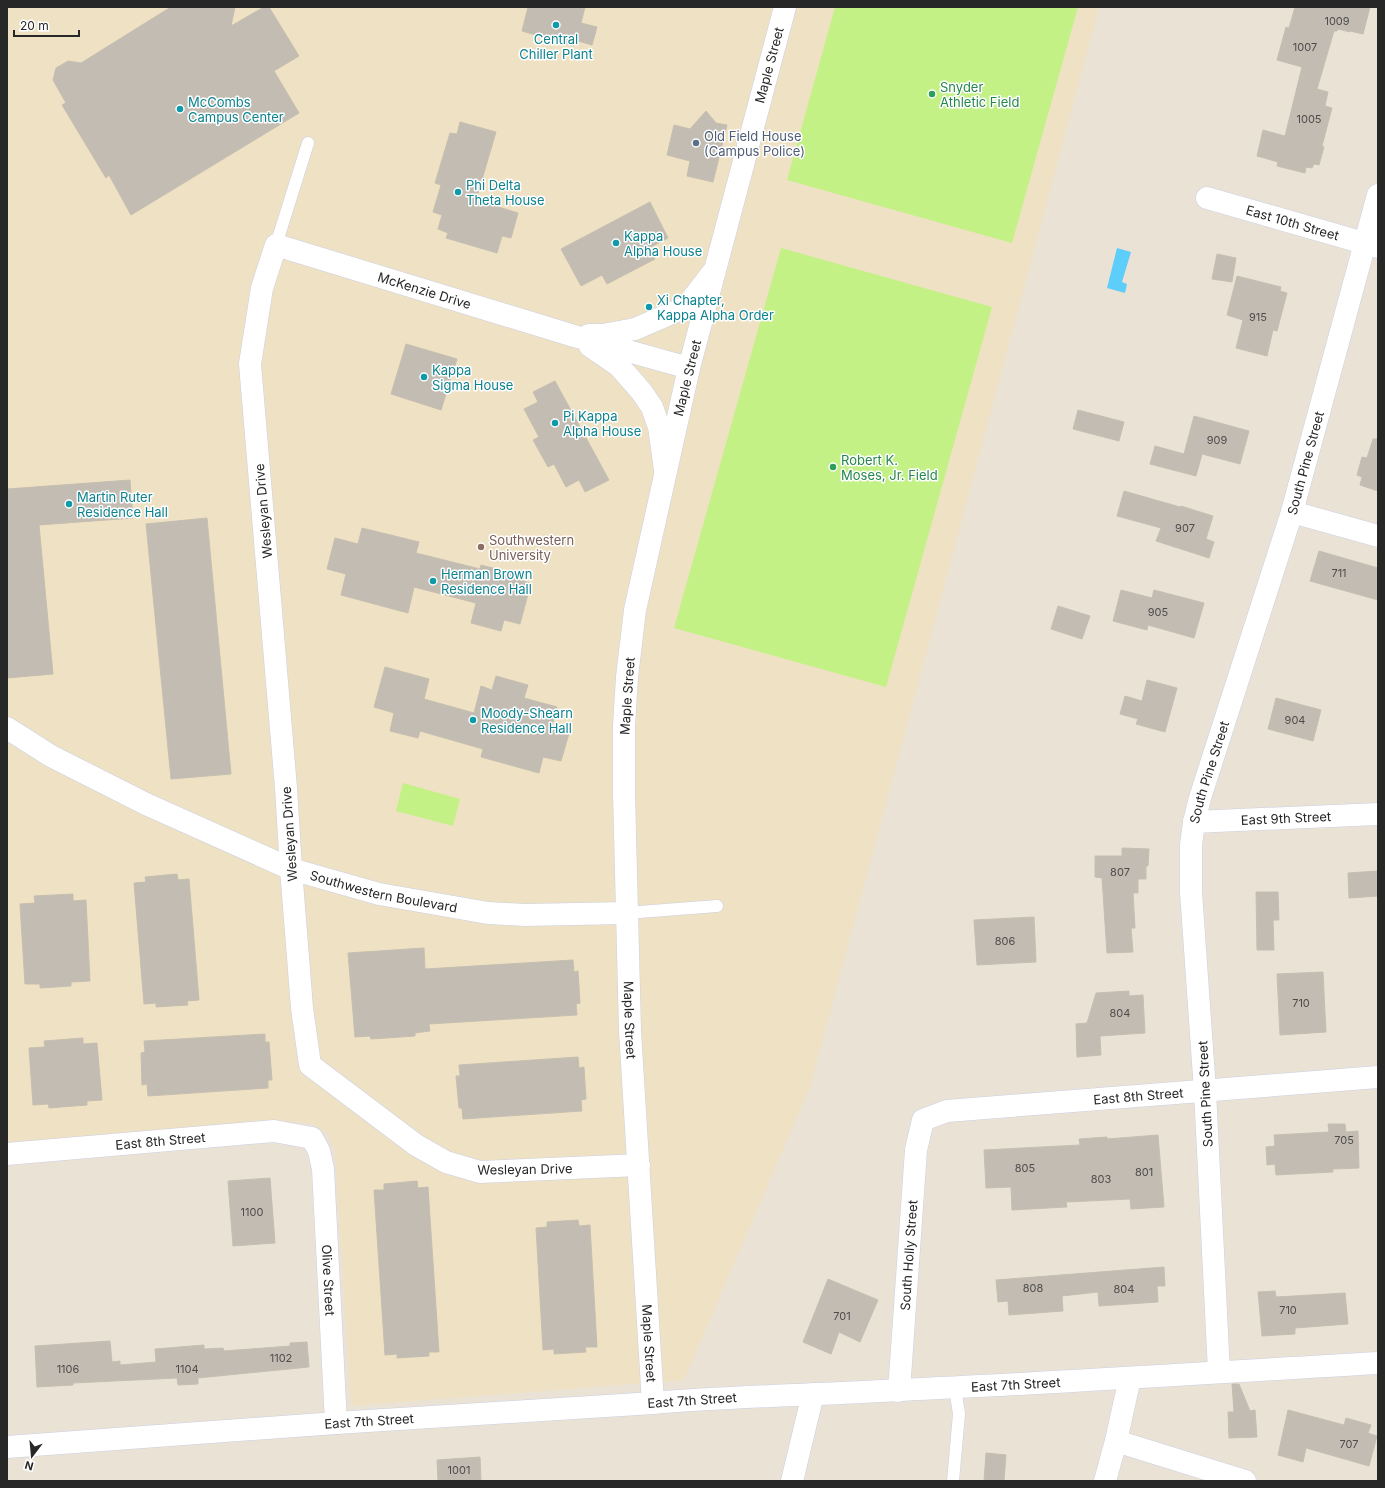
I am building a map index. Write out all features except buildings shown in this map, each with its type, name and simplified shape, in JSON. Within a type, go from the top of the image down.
[{"type":"street","name":"Maple Street","points":[[652,1403],[630,1031],[626,912],[624,726],[627,677],[635,610],[665,470],[689,368],[713,272],[785,7]]},
{"type":"street","name":"South Pine Street","points":[[1219,1372],[1205,1090],[1191,892],[1191,845],[1194,822],[1200,798],[1292,512],[1371,245],[1378,195]]},
{"type":"street","name":"East 10th Street","points":[[1207,198],[1371,245]]},
{"type":"street","name":"McKenzie Drive","points":[[276,245],[574,336],[689,368]]},
{"type":"street","name":"Wesleyan Drive","points":[[276,245],[262,288],[250,364],[286,780],[291,869],[302,1008],[310,1065],[416,1145],[446,1162],[480,1172],[639,1165]]},
{"type":"street","name":"McKenzie Drive","points":[[574,336],[603,335],[635,329],[686,307],[713,272]]},
{"type":"street","name":"McKenzie Drive","points":[[574,336],[619,366],[641,391],[652,407],[659,428],[665,470]]},
{"type":"street","points":[[1292,512],[1378,536]]},
{"type":"street","name":"Southwestern Boulevard","points":[[7,728],[51,756],[140,800],[291,869],[379,894],[488,913],[525,915],[626,912]]},
{"type":"street","name":"East 9th Street","points":[[1194,822],[1378,814]]},
{"type":"street","name":"East 8th Street","points":[[923,1120],[947,1111],[1378,1077]]},
{"type":"street","name":"South Holly Street","points":[[899,1391],[916,1150],[923,1120]]},
{"type":"street","name":"East 8th Street","points":[[7,1154],[274,1131],[312,1138]]},
{"type":"street","name":"Olive Street","points":[[312,1138],[319,1151],[324,1169],[336,1423]]},
{"type":"street","name":"East 7th Street","points":[[7,1447],[336,1423],[652,1403],[955,1388],[1378,1363]]},
{"type":"street","points":[[1105,1481],[1116,1441],[1130,1378]]},
{"type":"street","points":[[792,1481],[813,1394]]},
{"type":"street","points":[[1116,1441],[1245,1481]]},
{"type":"lane","points":[[276,245],[308,143]]},
{"type":"lane","points":[[626,912],[717,906]]},
{"type":"lane","points":[[953,1481],[959,1414],[955,1388]]},
{"type":"shaded area","name":"Southwestern University","points":[[7,7],[1099,7],[810,1087],[684,1380],[351,1406],[335,1151],[328,1134],[313,1124],[296,1122],[7,1143]]},
{"type":"green space","name":"Snyder Athletic Field","points":[[835,7],[1078,7],[1012,243],[787,180]]},
{"type":"green space","name":"Robert K. Moses, Jr. Field","points":[[781,248],[992,307],[886,687],[674,628]]},
{"type":"green space","points":[[403,783],[460,799],[453,826],[396,811]]},
{"type":"water","points":[[1117,248],[1131,252],[1122,282],[1127,284],[1125,293],[1107,288]]},
{"type":"place","name":"Central Chiller Plant","points":[[556,25]]},
{"type":"place","name":"Snyder Athletic Field","points":[[932,94]]},
{"type":"place","name":"McCombs Campus Center","points":[[180,109]]},
{"type":"place","name":"Old Field House (Campus Police)","points":[[696,143]]},
{"type":"place","name":"Phi Delta Theta House","points":[[458,192]]},
{"type":"place","name":"Kappa Alpha House","points":[[616,243]]},
{"type":"place","name":"Xi Chapter, Kappa Alpha Order","points":[[649,307]]},
{"type":"place","name":"Kappa Sigma House","points":[[424,377]]},
{"type":"place","name":"Pi Kappa Alpha House","points":[[555,423]]},
{"type":"place","name":"Robert K. Moses, Jr. Field","points":[[833,467]]},
{"type":"place","name":"Martin Ruter Residence Hall","points":[[69,504]]},
{"type":"place","name":"Southwestern University","points":[[481,547]]},
{"type":"place","name":"Herman Brown Residence Hall","points":[[433,581]]},
{"type":"place","name":"Moody-Shearn Residence Hall","points":[[473,720]]}]
